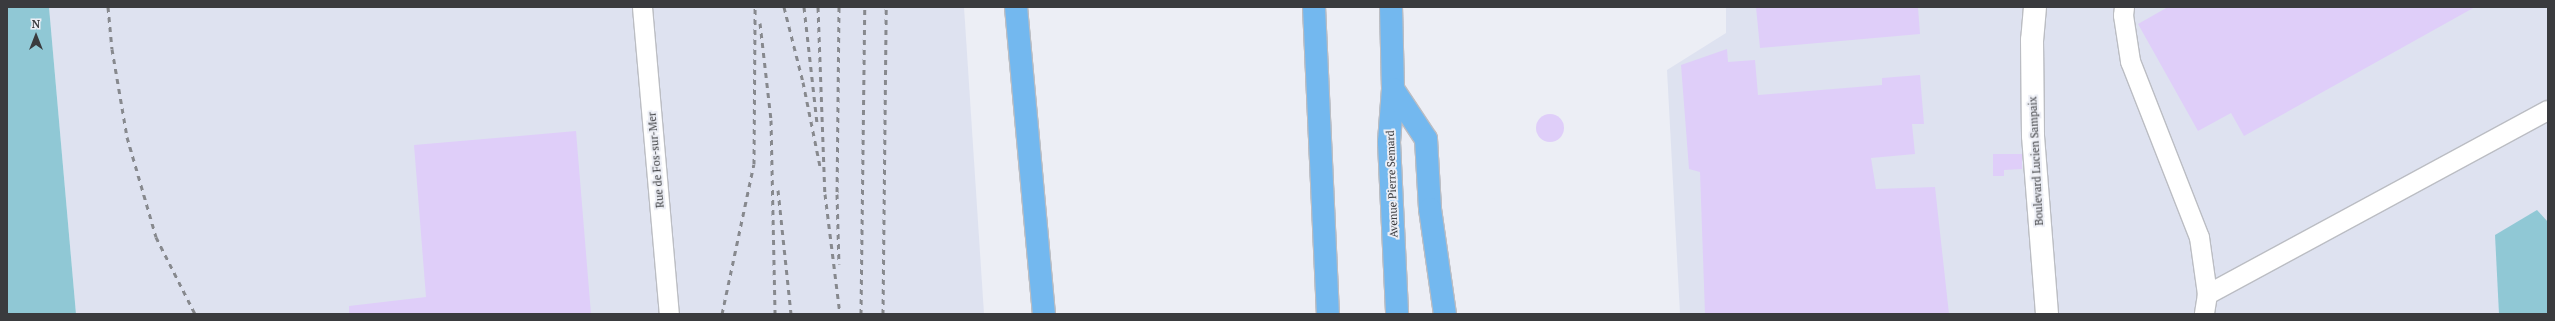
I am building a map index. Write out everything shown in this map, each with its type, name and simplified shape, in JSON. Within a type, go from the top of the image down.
[{"type":"highway","points":[[1016,7],[1044,314]]},
{"type":"highway","points":[[1314,7],[1328,314]]},
{"type":"highway","name":"Avenue Pierre Semard","points":[[1391,7],[1393,89],[1389,142],[1397,314]]},
{"type":"highway","points":[[1393,89],[1426,139],[1430,209],[1445,314]]},
{"type":"street","name":"Boulevard Lucien Sampaix","points":[[2035,7],[2032,40],[2033,136],[2047,314]]},
{"type":"lane","name":"Rue de Fos-sur-Mer","points":[[642,7],[669,314]]},
{"type":"lane","points":[[2124,7],[2123,15],[2130,61],[2199,237],[2207,294],[2204,314]]},
{"type":"lane","points":[[2207,294],[2548,110]]},
{"type":"shaded area","points":[[49,7],[964,7],[984,314],[76,314]]},
{"type":"shaded area","points":[[1726,7],[2548,7],[2548,314],[1680,314],[1667,70],[1726,33]]},
{"type":"water","points":[[7,7],[49,7],[76,314],[7,314]]},
{"type":"water","points":[[2537,210],[2548,222],[2548,314],[2499,314],[2495,235]]},
{"type":"building","points":[[1756,7],[1918,7],[1920,34],[1760,48]]},
{"type":"building","points":[[2168,7],[2475,7],[2244,136],[2231,113],[2198,131],[2138,24]]},
{"type":"building","points":[[1727,49],[1728,62],[1755,60],[1758,95],[1882,85],[1882,78],[1920,75],[1924,124],[1912,124],[1915,154],[1871,158],[1876,189],[1935,187],[1949,314],[1705,314],[1700,172],[1689,169],[1681,65]]},
{"type":"building","points":[[1550,114],[1560,118],[1564,128],[1560,138],[1550,142],[1540,138],[1536,128],[1540,118]]},
{"type":"building","points":[[576,131],[591,314],[349,314],[349,306],[426,297],[414,145]]},
{"type":"building","points":[[1993,154],[2022,154],[2022,169],[2004,170],[2004,176],[1993,176]]},
{"type":"railway","points":[[108,7],[112,49],[127,137],[156,237],[195,314]]},
{"type":"railway","points":[[722,314],[754,164],[755,7]]},
{"type":"railway","points":[[784,7],[803,82],[820,166]]},
{"type":"railway","points":[[804,7],[817,122]]},
{"type":"railway","points":[[818,7],[825,194],[840,314]]},
{"type":"railway","points":[[839,7],[837,194],[839,264]]},
{"type":"railway","points":[[861,314],[865,7]]},
{"type":"railway","points":[[883,314],[886,7]]},
{"type":"railway","points":[[760,23],[771,120],[775,314]]},
{"type":"railway","points":[[778,190],[791,314]]}]
